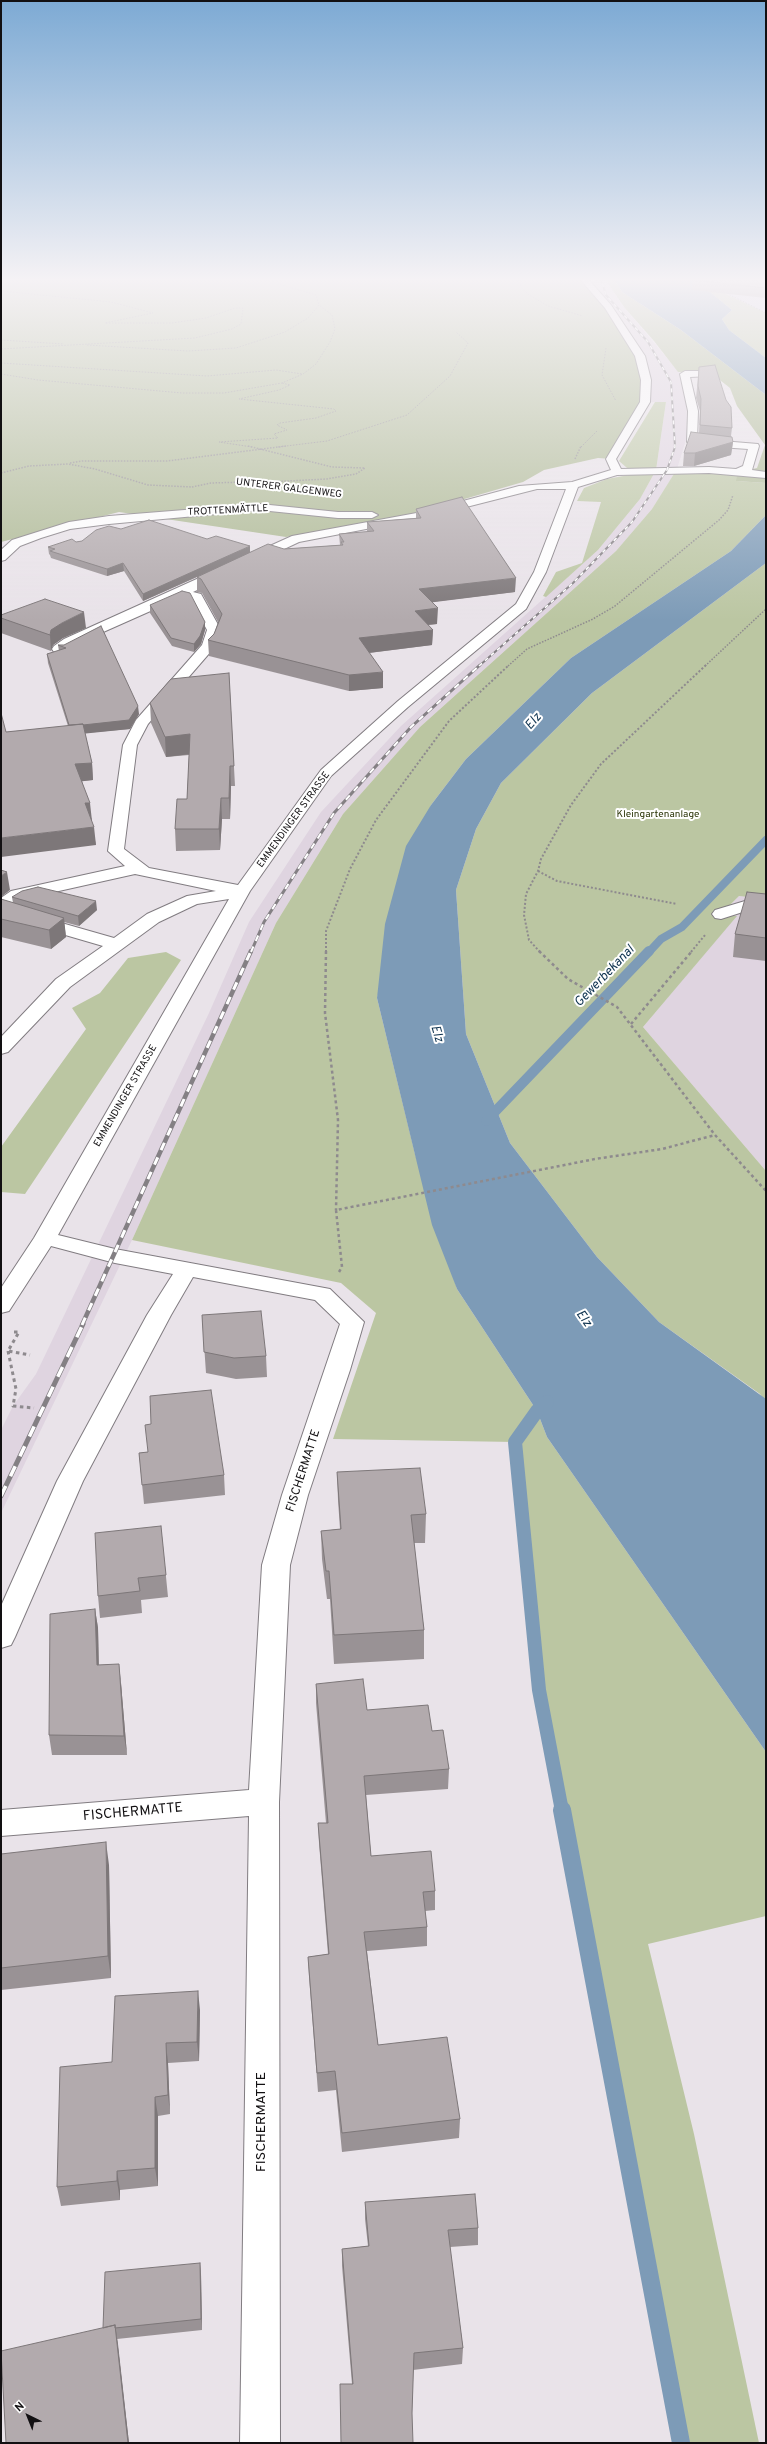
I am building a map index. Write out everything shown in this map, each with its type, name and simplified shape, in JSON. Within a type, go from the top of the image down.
[{"type":"street","points":[[615,467],[611,459],[645,402],[645,393]]},
{"type":"street","points":[[689,393],[693,411],[692,442],[754,446],[746,457],[748,468],[742,473]]},
{"type":"street","points":[[59,649],[69,642],[181,594],[296,539],[423,515],[537,486],[573,485],[601,475],[615,467],[677,469],[766,475]]},
{"type":"street","name":"EMMENDINGER STRASSE","points":[[1,1306],[46,1238],[242,891],[326,773],[403,704],[521,606],[540,572],[573,485]]},
{"type":"street","name":"TROTTENMÄTTLE","points":[[1,557],[16,543],[37,534],[69,526],[123,518],[260,507],[338,515],[373,515],[418,510],[460,500],[486,498]]},
{"type":"street","points":[[90,534],[102,526],[123,518]]},
{"type":"street","points":[[181,594],[196,597],[214,630],[208,646],[141,723],[130,746],[116,851],[144,872],[242,891]]},
{"type":"street","points":[[116,944],[10,911],[17,895],[138,868]]},
{"type":"street","points":[[1,1048],[63,983],[153,918],[193,900],[242,891]]},
{"type":"street","points":[[726,912],[745,906],[766,908]]},
{"type":"street","points":[[46,1238],[114,1256],[322,1294]]},
{"type":"street","points":[[1,1637],[70,1481],[159,1315],[187,1269]]},
{"type":"street","name":"FISCHERMATTE","points":[[260,2443],[264,1802],[276,1565],[295,1495],[338,1370],[352,1322],[322,1294]]},
{"type":"street","name":"FISCHERMATTE","points":[[1,1823],[264,1802]]},
{"type":"path","points":[[265,393],[239,399],[334,408],[336,411],[316,418],[280,423],[277,425],[287,430],[274,434],[278,438],[219,442],[258,449],[332,467],[365,468],[356,474],[327,479],[267,482]]},
{"type":"path","points":[[1,473],[29,466],[68,464],[82,461],[166,460],[327,441],[407,415],[431,393]]},
{"type":"path","points":[[613,393],[617,400],[614,407]]},
{"type":"path","points":[[574,459],[583,443],[598,430]]},
{"type":"path","points":[[68,464],[94,469],[148,486],[207,487]]},
{"type":"path","points":[[192,487],[211,483],[251,482]]},
{"type":"path","points":[[322,1294],[342,1267],[336,1210],[338,1120],[325,1013],[326,931],[350,869],[376,820],[449,721],[527,649],[593,619],[615,606],[719,520],[728,510],[735,489]]},
{"type":"path","points":[[766,609],[601,764],[571,805],[541,858],[538,872],[526,894],[524,915],[529,940],[546,960],[568,979],[617,1007],[715,1135],[766,1191]]},
{"type":"path","points":[[538,872],[557,881],[677,904]]},
{"type":"path","points":[[631,1024],[726,912]]},
{"type":"path","points":[[336,1210],[595,1159],[662,1149],[715,1135]]},
{"type":"path","points":[[7,1331],[19,1332],[8,1351],[16,1389],[14,1406],[34,1408]]},
{"type":"path","points":[[8,1351],[30,1355]]},
{"type":"shaded area","points":[[641,393],[687,393],[686,440],[677,469],[652,509],[616,551],[420,727],[343,814],[276,923],[132,1240],[1,1513],[1,1430],[13,1406],[36,1374],[209,1013],[249,922],[321,812],[401,726],[598,550],[640,499],[656,470],[666,402],[645,402]]},
{"type":"shaded area","points":[[739,896],[766,899],[766,1171],[643,1027],[736,916],[728,908]]},
{"type":"green space","points":[[1,393],[644,393],[645,402],[611,459],[598,458],[544,470],[523,482],[406,516],[286,537],[119,512],[1,542]]},
{"type":"green space","points":[[732,393],[763,393],[766,395],[766,483],[736,481],[738,472],[757,468],[765,445],[737,406]]},
{"type":"green space","points":[[655,402],[666,402],[656,470],[640,499],[598,550],[546,597],[543,596],[556,572],[582,563],[601,502],[577,501],[584,488],[607,479],[634,474],[619,461]]},
{"type":"green space","points":[[677,469],[738,472],[737,481],[766,483],[766,515],[731,551],[571,658],[466,759],[431,805],[377,998],[415,1154],[457,1289],[537,1411],[547,1437],[766,1752],[766,1916],[648,1944],[694,2134],[759,2443],[681,2443],[539,1690],[515,1442],[333,1439],[376,1313],[341,1283],[132,1240],[276,923],[343,814],[420,727],[616,551],[652,509]]},
{"type":"green space","name":"Kleingartenanlage","points":[[766,563],[766,899],[739,896],[721,914],[737,916],[643,1027],[766,1171],[766,1404],[760,1394],[659,1322],[597,1257],[510,1143],[466,1034],[456,890],[476,829],[501,783],[592,693]]},
{"type":"green space","points":[[166,952],[181,960],[25,1194],[1,1192],[1,1147],[86,1029],[72,1008],[100,993],[128,958]]},
{"type":"water","name":"Elz","points":[[766,515],[766,563],[592,693],[501,783],[476,829],[456,890],[466,1034],[510,1143],[597,1257],[659,1322],[766,1399],[766,1752],[547,1437],[537,1411],[457,1289],[432,1225],[377,998],[385,924],[406,846],[431,805],[466,759],[571,658],[731,551]]},
{"type":"building","points":[[700,393],[724,393],[726,400],[731,407],[732,428],[700,425],[701,399]]},
{"type":"building","points":[[691,432],[732,437],[733,442],[695,453],[684,453]]},
{"type":"building","points":[[462,497],[516,578],[419,589],[438,608],[415,611],[433,630],[359,638],[383,672],[349,675],[208,640],[214,634],[222,614],[201,579],[197,577],[268,544],[284,549],[343,545],[341,542],[344,542],[339,534],[374,531],[367,522],[421,518],[416,509]]},
{"type":"building","points":[[149,520],[207,539],[216,536],[250,546],[143,594],[123,563],[107,569],[50,551],[55,549],[48,547],[72,539],[76,542],[82,541],[96,530],[109,526],[121,529]]},
{"type":"building","points":[[182,591],[190,593],[205,622],[200,636],[194,644],[171,638],[150,605]]},
{"type":"building","points":[[45,599],[84,612],[51,630],[50,635],[1,618],[1,615]]},
{"type":"building","points":[[101,626],[138,706],[129,720],[69,725],[47,654],[66,648],[58,645],[64,645]]},
{"type":"building","points":[[229,673],[234,766],[230,766],[229,798],[221,798],[219,829],[175,829],[177,799],[187,799],[190,734],[165,737],[150,703],[171,679]]},
{"type":"building","points":[[1,713],[6,732],[83,724],[92,763],[75,764],[90,803],[85,803],[94,827],[1,838]]},
{"type":"building","points":[[1,870],[7,872],[1,876]]},
{"type":"building","points":[[38,887],[96,901],[78,916],[12,897],[22,891]]},
{"type":"building","points":[[747,892],[766,894],[766,938],[735,934]]},
{"type":"building","points":[[1,899],[64,918],[49,930],[1,919]]},
{"type":"building","points":[[261,1311],[266,1356],[234,1358],[204,1352],[202,1315]]},
{"type":"building","points":[[211,1390],[224,1475],[142,1485],[139,1453],[148,1452],[145,1425],[151,1424],[150,1396]]},
{"type":"building","points":[[420,1468],[426,1514],[411,1515],[424,1630],[334,1635],[329,1571],[326,1571],[321,1531],[341,1529],[337,1472]]},
{"type":"building","points":[[161,1526],[166,1575],[138,1578],[140,1591],[98,1596],[95,1533]]},
{"type":"building","points":[[95,1609],[97,1665],[119,1664],[124,1736],[49,1735],[50,1614]]},
{"type":"building","points":[[363,1679],[367,1710],[428,1705],[432,1731],[443,1730],[449,1769],[364,1776],[371,1856],[431,1851],[435,1891],[423,1892],[427,1927],[364,1932],[378,2045],[447,2037],[460,2119],[342,2133],[335,2071],[317,2073],[308,1957],[329,1954],[318,1823],[328,1823],[316,1684]]},
{"type":"building","points":[[106,1842],[108,1956],[1,1968],[1,1854]]},
{"type":"building","points":[[198,1991],[197,2042],[166,2043],[168,2095],[155,2097],[155,2168],[117,2171],[117,2181],[57,2187],[60,2067],[112,2062],[115,1996]]},
{"type":"building","points":[[475,2194],[478,2228],[448,2230],[463,2348],[414,2353],[412,2413],[413,2443],[341,2443],[340,2384],[353,2384],[342,2249],[369,2246],[365,2202]]},
{"type":"building","points":[[200,2263],[201,2319],[115,2328],[115,2325],[103,2328],[105,2272]]},
{"type":"building","points":[[115,2325],[128,2443],[6,2443],[1,2351]]},
{"type":"waterway","name":"Gewerbekanal","points":[[649,952],[661,939],[682,927],[766,840]]},
{"type":"waterway","name":"Gewerbekanal","points":[[486,1121],[649,951]]},
{"type":"waterway","points":[[547,1402],[537,1411],[515,1442],[539,1690],[562,1811]]},
{"type":"waterway","points":[[562,1810],[681,2443]]},
{"type":"railway","points":[[479,666],[573,583],[632,522],[667,470],[675,447],[672,393]]},
{"type":"railway","points":[[251,952],[264,922],[334,813],[411,727],[480,665]]},
{"type":"railway","points":[[82,1325],[251,951]]},
{"type":"railway","points":[[1,1496],[83,1324]]}]
